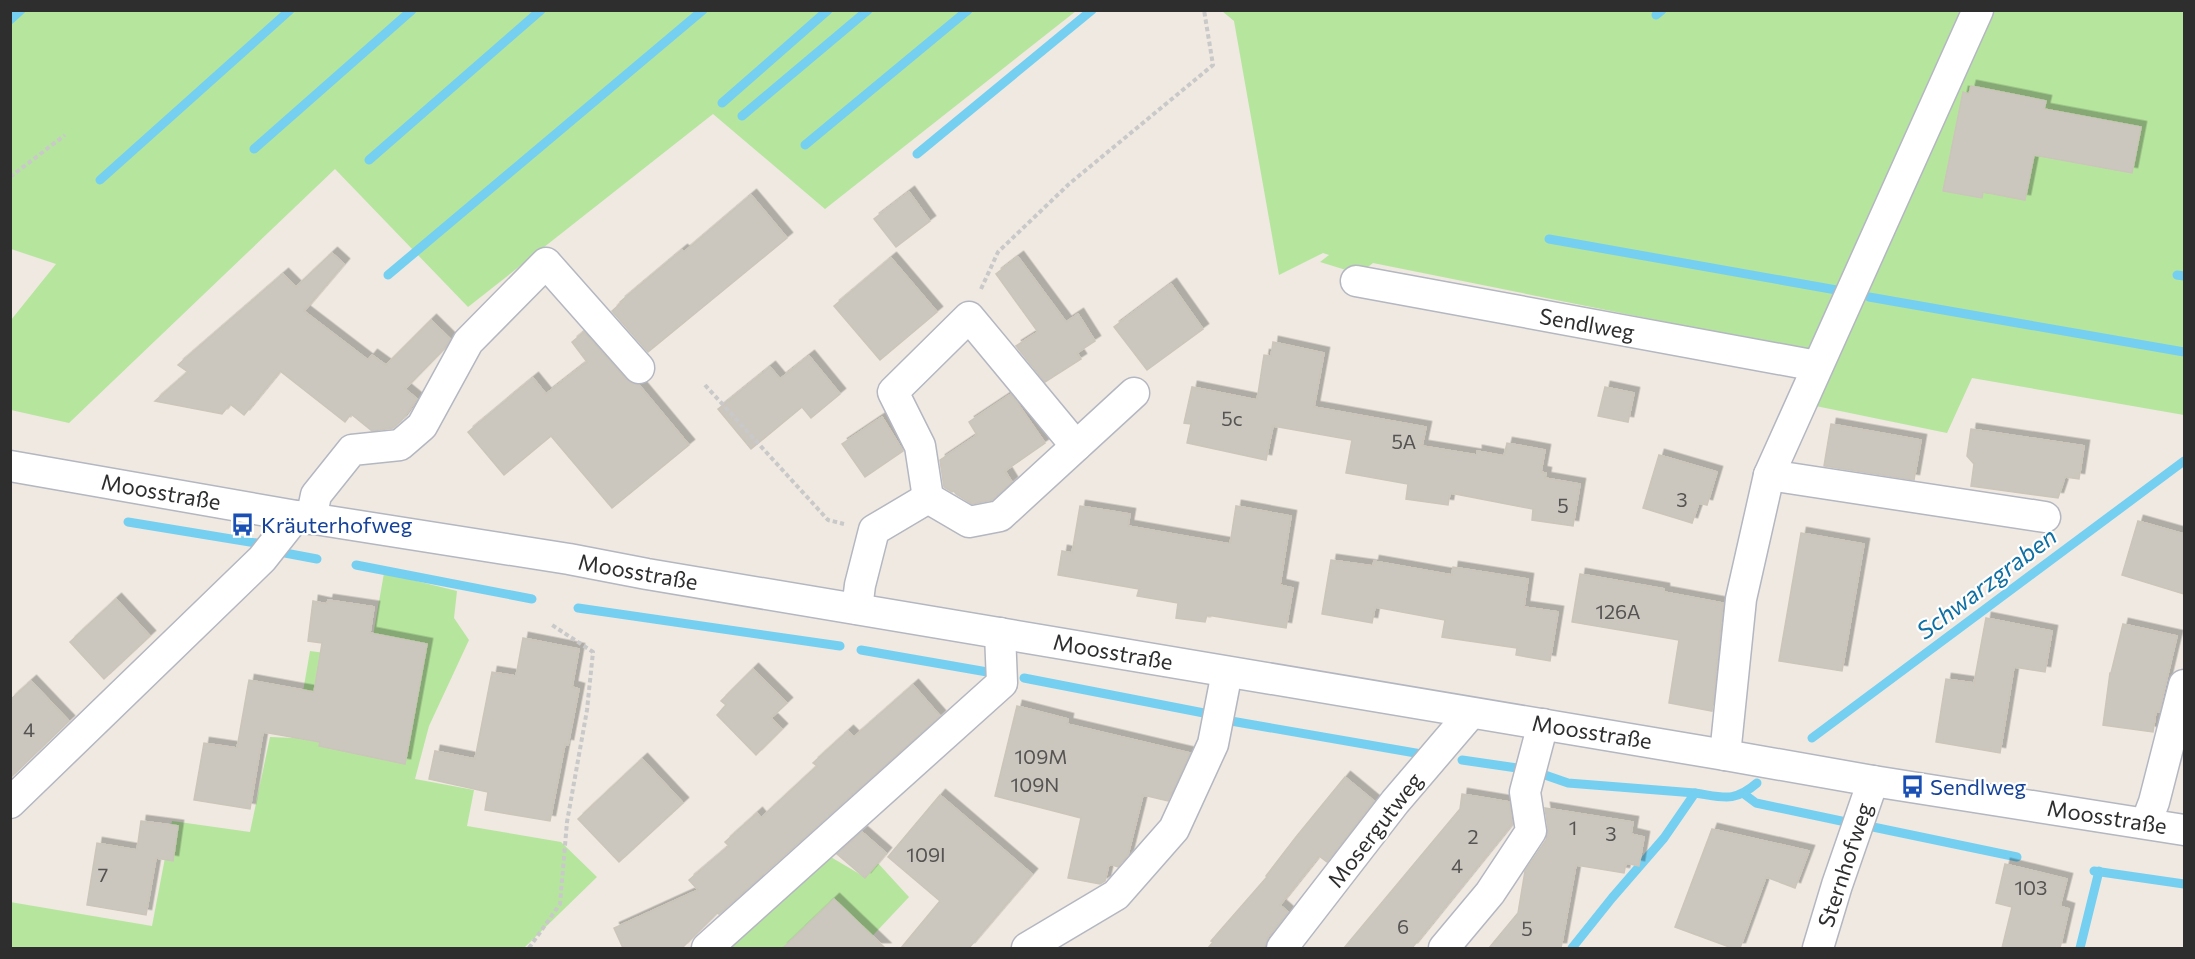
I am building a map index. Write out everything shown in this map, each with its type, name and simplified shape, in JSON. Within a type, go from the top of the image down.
[{"type":"street","points":[[1725,754],[1741,599],[1769,475],[1978,10]]},
{"type":"street","points":[[10,803],[304,518],[316,495],[352,450],[400,445],[422,426],[468,342],[546,263],[639,368]]},
{"type":"street","name":"Sendlweg","points":[[1356,281],[1817,366]]},
{"type":"street","points":[[927,498],[920,446],[893,392],[969,317],[1076,446]]},
{"type":"street","points":[[927,498],[969,522],[1000,516],[1134,393]]},
{"type":"street","name":"Moosstraße","points":[[10,466],[304,518],[569,559],[1873,781],[2184,830]]},
{"type":"street","points":[[1769,475],[2045,517]]},
{"type":"street","points":[[857,609],[860,585],[874,530],[927,498]]},
{"type":"street","points":[[707,948],[1002,683],[1000,633]]},
{"type":"street","points":[[1027,948],[1116,895],[1174,829],[1214,744],[1227,672]]},
{"type":"street","points":[[2146,823],[2154,802],[2184,685]]},
{"type":"street","name":"Mosergutweg","points":[[1282,948],[1395,802],[1471,712]]},
{"type":"street","points":[[1444,948],[1490,893],[1531,831],[1525,792],[1543,724]]},
{"type":"street","name":"Sternhofweg","points":[[1818,948],[1873,781]]},
{"type":"path","points":[[969,317],[998,252],[1069,184],[1213,65],[1204,10]]},
{"type":"path","points":[[10,177],[65,135]]},
{"type":"path","points":[[705,385],[828,520],[874,530]]},
{"type":"path","points":[[529,948],[560,904],[567,822],[587,710],[592,652],[552,625]]},
{"type":"green space","points":[[11,11],[1076,11],[825,209],[713,114],[468,307],[335,169],[69,423],[11,410],[11,320],[56,264],[11,249]]},
{"type":"green space","points":[[1222,11],[2184,11],[2184,415],[1972,378],[1947,433],[1806,404],[1805,350],[1373,263],[1359,274],[1320,262],[1329,255],[1323,253],[1279,275],[1234,21]]},
{"type":"green space","points":[[384,573],[457,591],[454,618],[469,640],[429,726],[415,779],[474,790],[467,826],[561,842],[597,877],[524,948],[11,948],[10,902],[152,926],[172,821],[250,832],[270,737],[295,738],[310,651],[369,659]]},
{"type":"green space","points":[[829,856],[863,876],[876,861],[909,897],[861,948],[719,948]]},
{"type":"building","points":[[1971,86],[2046,101],[2044,109],[2141,127],[2132,173],[2034,155],[2025,200],[1983,192],[1982,198],[1943,191],[1963,92],[1969,94]]},
{"type":"building","points":[[909,192],[930,221],[896,247],[874,219]]},
{"type":"building","points":[[751,195],[787,238],[648,352],[612,311],[682,250],[684,252]]},
{"type":"building","points":[[332,253],[344,264],[304,311],[368,360],[372,355],[386,365],[431,320],[450,339],[445,348],[405,389],[417,399],[393,428],[372,431],[351,414],[345,422],[280,371],[244,415],[230,404],[222,414],[155,401],[188,372],[178,365],[283,274],[296,287]]},
{"type":"building","points":[[1018,257],[1066,322],[1078,314],[1095,341],[1077,353],[1081,359],[1045,382],[1016,346],[1038,332],[996,274]]},
{"type":"building","points":[[891,258],[937,312],[880,360],[834,306]]},
{"type":"building","points":[[1171,284],[1203,329],[1147,370],[1114,327]]},
{"type":"building","points":[[584,332],[626,379],[639,385],[689,445],[612,508],[551,436],[504,475],[468,432],[533,378],[546,394],[587,362],[572,342]]},
{"type":"building","points":[[1273,342],[1324,353],[1314,407],[1426,427],[1422,446],[1477,455],[1477,451],[1504,456],[1507,443],[1545,450],[1541,472],[1546,473],[1545,478],[1580,484],[1573,526],[1532,520],[1533,509],[1450,493],[1448,505],[1406,499],[1408,484],[1346,473],[1352,440],[1273,426],[1266,460],[1187,443],[1191,424],[1184,423],[1192,387],[1257,400],[1264,355],[1271,356]]},
{"type":"building","points":[[809,356],[840,394],[811,418],[802,407],[751,449],[718,409],[770,367],[780,379]]},
{"type":"building","points":[[1605,387],[1634,393],[1628,422],[1598,416]]},
{"type":"building","points":[[1011,394],[1045,443],[1005,471],[1012,482],[992,500],[972,504],[944,487],[940,460],[977,435],[969,422]]},
{"type":"building","points":[[882,417],[903,451],[865,477],[842,444]]},
{"type":"building","points":[[1831,424],[1921,440],[1914,480],[1824,466]]},
{"type":"building","points":[[1971,429],[2084,446],[2079,479],[2065,477],[2058,498],[1971,486],[1974,464],[1967,456]]},
{"type":"building","points":[[1659,455],[1717,472],[1707,505],[1699,503],[1692,523],[1643,508]]},
{"type":"building","points":[[1080,506],[1130,514],[1128,526],[1230,544],[1236,506],[1291,516],[1280,585],[1293,588],[1286,628],[1207,615],[1205,622],[1176,618],[1178,603],[1137,596],[1139,589],[1058,575],[1062,551],[1072,553]]},
{"type":"building","points":[[2138,521],[2184,534],[2184,594],[2122,575]]},
{"type":"building","points":[[1801,533],[1864,544],[1842,671],[1779,661]]},
{"type":"building","points":[[1331,560],[1373,566],[1374,561],[1452,575],[1453,567],[1528,579],[1524,607],[1558,612],[1550,661],[1516,655],[1517,648],[1442,637],[1445,620],[1375,607],[1372,623],[1322,614]]},
{"type":"building","points":[[1580,574],[1664,589],[1664,592],[1723,603],[1712,711],[1669,703],[1679,640],[1572,622]]},
{"type":"building","points":[[116,599],[150,636],[104,679],[70,642]]},
{"type":"building","points":[[328,600],[374,607],[370,633],[427,644],[405,764],[319,746],[320,742],[263,732],[250,809],[194,800],[204,743],[237,748],[249,680],[314,692],[322,643],[308,641],[313,601],[327,604]]},
{"type":"building","points":[[1986,618],[2052,631],[2045,672],[2014,667],[2000,753],[1936,742],[1946,679],[1974,683]]},
{"type":"building","points":[[2123,624],[2177,636],[2159,712],[2156,711],[2153,732],[2103,725],[2110,673]]},
{"type":"building","points":[[523,638],[579,649],[572,687],[579,689],[568,745],[565,744],[550,821],[485,810],[488,792],[429,779],[435,751],[475,759],[492,672],[516,676]]},
{"type":"building","points":[[753,669],[787,703],[771,718],[782,729],[756,755],[717,715],[726,705],[721,701]]},
{"type":"building","points":[[31,681],[69,721],[10,778],[10,700]]},
{"type":"building","points":[[913,685],[940,716],[719,914],[717,913],[682,948],[623,948],[614,928],[698,890],[689,880],[729,846],[725,842],[757,813],[761,818],[817,766],[813,763],[848,731],[854,737]]},
{"type":"building","points":[[1017,706],[1068,719],[1067,724],[1190,753],[1168,801],[1143,795],[1128,855],[1118,867],[1109,864],[1105,881],[1100,884],[1068,878],[1081,818],[995,796]]},
{"type":"building","points":[[642,759],[683,803],[619,862],[578,819]]},
{"type":"building","points":[[1345,777],[1374,801],[1327,862],[1319,856],[1280,905],[1288,912],[1268,937],[1265,948],[1208,948],[1213,942],[1211,941],[1267,877]]},
{"type":"building","points":[[1462,794],[1509,802],[1512,824],[1412,948],[1344,948],[1460,809]]},
{"type":"building","points":[[940,795],[1032,874],[969,948],[901,948],[940,901],[888,857]]},
{"type":"building","points":[[1545,808],[1633,822],[1631,834],[1644,837],[1639,866],[1626,863],[1624,873],[1576,865],[1561,948],[1489,948],[1518,913],[1525,871],[1546,840],[1548,828]]},
{"type":"building","points":[[141,821],[178,826],[173,861],[156,858],[146,915],[87,905],[97,843],[137,850]]},
{"type":"building","points":[[1712,829],[1809,851],[1795,888],[1766,877],[1740,948],[1732,948],[1675,927]]},
{"type":"building","points":[[862,832],[886,853],[865,878],[837,854]]},
{"type":"building","points":[[2005,864],[2067,879],[2060,906],[2069,909],[2060,948],[2002,948],[2012,907],[1996,903]]},
{"type":"building","points":[[834,899],[885,948],[783,948]]},
{"type":"waterway","points":[[10,20],[21,10]]},
{"type":"waterway","points":[[100,180],[290,10]]},
{"type":"waterway","points":[[254,149],[412,10]]},
{"type":"waterway","points":[[369,160],[541,10]]},
{"type":"waterway","points":[[388,275],[703,10]]},
{"type":"waterway","points":[[722,103],[828,10]]},
{"type":"waterway","points":[[742,116],[868,10]]},
{"type":"waterway","points":[[805,145],[968,10]]},
{"type":"waterway","points":[[917,154],[1092,10]]},
{"type":"waterway","points":[[1656,15],[1662,10]]},
{"type":"waterway","points":[[1549,239],[1842,291]]},
{"type":"waterway","points":[[2177,275],[2184,276]]},
{"type":"waterway","points":[[1869,297],[2184,352]]},
{"type":"waterway","name":"Schwarzgraben","points":[[1812,738],[2184,461]]},
{"type":"waterway","points":[[128,522],[256,543]]},
{"type":"waterway","points":[[285,553],[317,559]]},
{"type":"waterway","points":[[356,565],[532,599]]},
{"type":"waterway","points":[[578,608],[840,646]]},
{"type":"waterway","points":[[861,650],[993,673]]},
{"type":"waterway","points":[[1024,678],[1209,714]]},
{"type":"waterway","points":[[1231,721],[1427,755]]},
{"type":"waterway","points":[[1462,760],[1517,768]]},
{"type":"waterway","points":[[1542,774],[1568,783],[1695,793]]},
{"type":"waterway","name":"Schwarzgraben","points":[[1572,948],[1664,838],[1695,793],[1721,797],[1735,796],[1742,794],[1757,783]]},
{"type":"waterway","points":[[1744,794],[1756,803],[1846,822]]},
{"type":"waterway","points":[[1873,827],[2017,857]]},
{"type":"waterway","points":[[2094,871],[2184,884]]},
{"type":"waterway","points":[[2080,948],[2099,871]]},
{"type":"place","name":"Kräuterhofweg","points":[[243,525]]},
{"type":"place","name":"Sendlweg","points":[[1912,787]]}]
